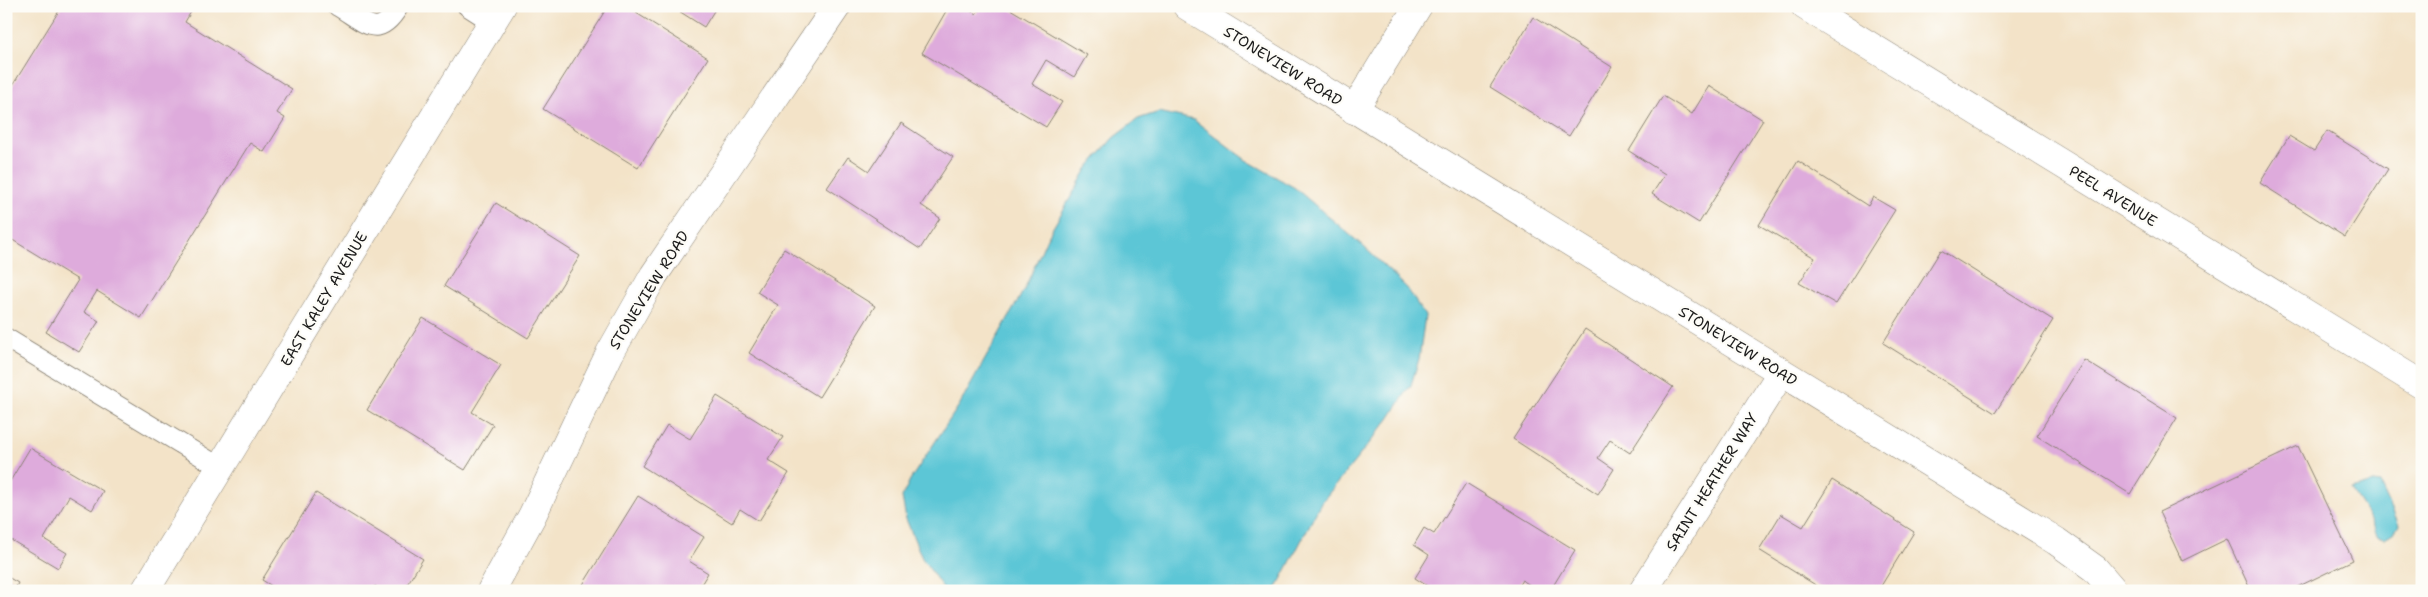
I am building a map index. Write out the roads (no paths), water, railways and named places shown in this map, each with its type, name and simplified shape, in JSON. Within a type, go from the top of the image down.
[{"type":"street","name":"STONEVIEW ROAD","points":[[492,591],[532,516],[610,353],[654,275],[837,6]]},
{"type":"street","name":"STONEVIEW ROAD","points":[[1187,6],[2056,542],[2094,569],[2114,591]]},
{"type":"street","name":"STONEVIEW ROAD","points":[[1354,110],[1418,6]]},
{"type":"street","name":"PEEL AVENUE","points":[[1805,6],[2422,385]]},
{"type":"street","name":"EAST KALEY AVENUE","points":[[145,591],[497,14]]},
{"type":"street","name":"SAINT HEATHER WAY","points":[[1642,591],[1781,373]]},
{"type":"lane","points":[[337,6],[373,27],[383,26],[390,22],[399,6]]},
{"type":"lane","points":[[466,6],[497,14]]},
{"type":"lane","points":[[6,338],[221,468]]},
{"type":"water","points":[[1159,112],[1194,120],[1246,160],[1295,188],[1363,246],[1407,288],[1425,316],[1419,359],[1411,385],[1389,419],[1321,503],[1275,591],[945,591],[922,558],[906,519],[902,497],[910,480],[960,404],[1025,288],[1047,238],[1087,169],[1113,138],[1138,119]]},
{"type":"water","points":[[2373,483],[2380,484],[2399,525],[2394,533],[2384,538],[2377,536],[2368,515],[2351,489]]}]
